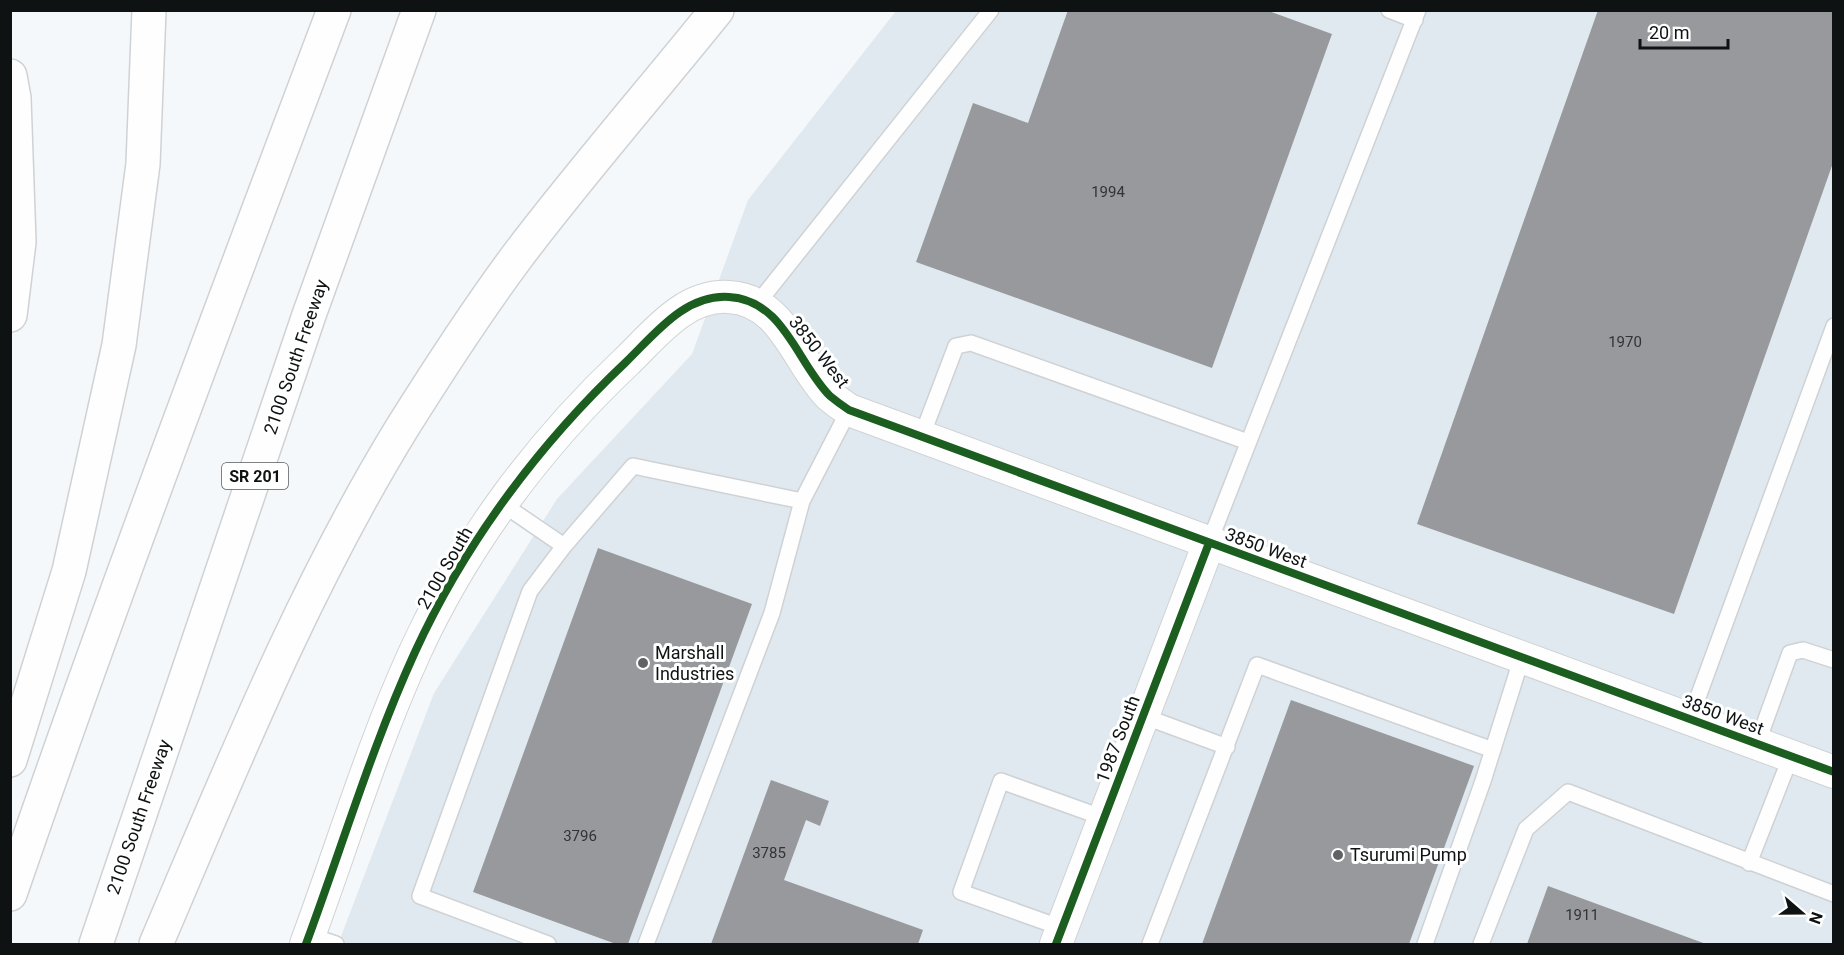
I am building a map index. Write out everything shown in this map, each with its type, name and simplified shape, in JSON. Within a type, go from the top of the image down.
[{"type":"main road","points":[[10,760],[69,572],[119,345],[143,164],[149,10]]},
{"type":"main road","points":[[10,894],[64,736],[196,374],[334,10]]},
{"type":"main road","name":"2100 South Freeway","points":[[96,945],[309,315],[419,10]]},
{"type":"main road","points":[[156,945],[280,654],[321,573],[402,429],[458,341],[519,255],[717,10]]},
{"type":"main road","points":[[10,76],[14,98],[19,242],[10,315]]},
{"type":"street","name":"2100 South","points":[[317,941],[386,723],[415,652],[449,585],[501,503],[592,394],[676,314],[700,300],[743,300]]},
{"type":"street","name":"3850 West","points":[[743,300],[781,325],[829,395],[849,410],[1833,772]]},
{"type":"street","name":"1987 South","points":[[1059,936],[1209,543]]},
{"type":"lane","points":[[743,300],[991,10]]},
{"type":"lane","points":[[1209,543],[1417,15],[1389,10]]},
{"type":"lane","points":[[1690,719],[1829,355],[1833,326]]},
{"type":"lane","points":[[921,438],[956,346],[971,343],[1248,442]]},
{"type":"lane","points":[[646,945],[772,613],[802,501],[849,410]]},
{"type":"lane","points":[[548,945],[420,896],[530,591],[564,546],[633,466],[802,501]]},
{"type":"lane","points":[[501,503],[564,546]]},
{"type":"lane","points":[[1757,744],[1790,653],[1803,650],[1833,660]]},
{"type":"lane","points":[[1425,945],[1493,750],[1522,657]]},
{"type":"lane","points":[[1150,945],[1257,665],[1493,750]]},
{"type":"lane","points":[[1143,716],[1227,747]]},
{"type":"lane","points":[[1749,863],[1791,756]]},
{"type":"lane","points":[[1059,936],[961,892],[1001,781],[1104,818]]},
{"type":"lane","points":[[1481,945],[1526,829],[1568,792],[1833,894]]},
{"type":"shaded area","points":[[896,11],[1833,11],[1833,944],[338,944],[434,693],[557,499],[692,354],[748,200]]},
{"type":"building","points":[[1068,10],[1266,10],[1332,34],[1212,368],[916,262],[973,103],[1028,123]]},
{"type":"building","points":[[1598,10],[1834,10],[1834,160],[1674,614],[1417,524]]},
{"type":"building","points":[[598,548],[752,604],[628,944],[616,944],[473,892]]},
{"type":"building","name":"Tsurumi Pump","points":[[1291,700],[1474,766],[1409,944],[1202,944]]},
{"type":"building","points":[[771,780],[829,801],[820,826],[806,820],[784,880],[923,930],[918,944],[711,944]]},
{"type":"building","points":[[1548,886],[1706,944],[1527,944]]},
{"type":"cycle path","points":[[306,944],[399,688],[457,572],[507,497],[563,427],[660,328],[685,309],[713,298],[729,297],[748,301],[763,309],[788,335],[818,382],[830,396],[849,410],[1834,772]]},
{"type":"cycle path","points":[[1056,944],[1209,543]]},
{"type":"place","name":"Marshall Industries","points":[[643,663]]},
{"type":"place","name":"Tsurumi Pump","points":[[1338,855]]}]
